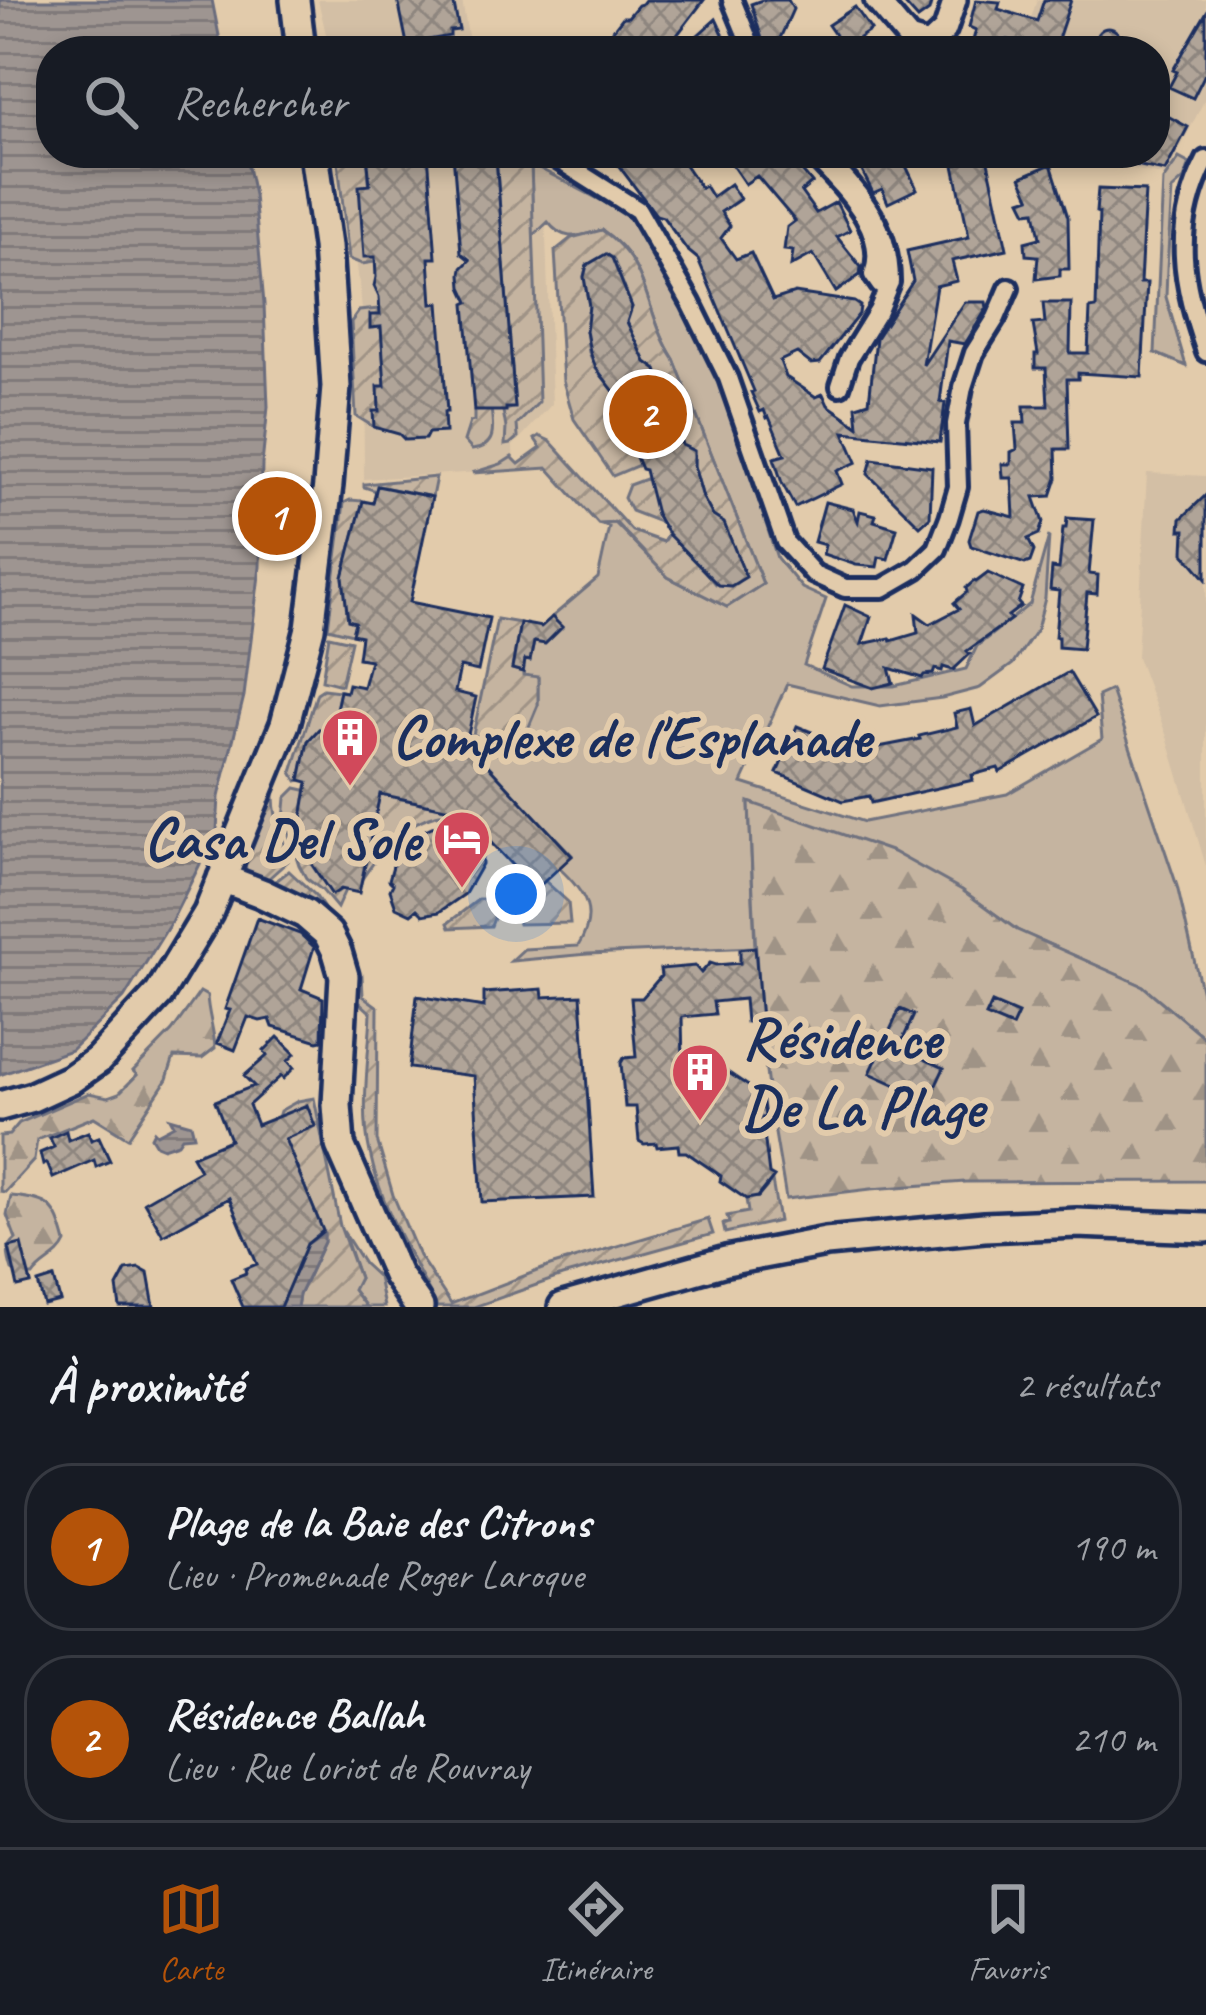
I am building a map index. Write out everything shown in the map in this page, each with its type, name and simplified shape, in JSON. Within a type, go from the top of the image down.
[{"type":"main road","points":[[295,0],[299,36]]},
{"type":"main road","points":[[0,1106],[32,1097],[98,1060],[159,994],[208,913],[285,724],[310,628],[336,387],[327,246],[316,168]]},
{"type":"main road","points":[[222,878],[305,914],[328,934],[337,952],[344,976],[337,1105],[340,1145],[397,1275],[418,1307]]},
{"type":"main road","points":[[562,1307],[726,1261],[826,1242],[1077,1223],[1206,1228]]},
{"type":"main road","points":[[397,1275],[403,1307]]},
{"type":"street","points":[[730,0],[730,15],[741,36]]},
{"type":"street","points":[[876,0],[906,36]]},
{"type":"street","points":[[939,36],[956,0]]},
{"type":"street","points":[[1206,160],[1186,208],[1182,244],[1185,280],[1206,352]]},
{"type":"street","points":[[572,168],[638,210],[728,378],[785,542],[814,574],[845,588],[883,587],[916,569],[937,549],[958,487],[956,424],[962,387],[974,352],[1009,288]]},
{"type":"street","points":[[825,168],[854,200],[874,236],[879,260],[873,275],[880,286],[890,282]]},
{"type":"street","points":[[836,168],[886,238],[890,282],[849,358],[840,386]]},
{"type":"shaded area","points":[[0,0],[212,0],[219,36],[36,36],[36,168],[248,168],[264,304],[268,407],[260,567],[244,696],[219,797],[217,830],[171,922],[124,998],[71,1050],[0,1075]]},
{"type":"shaded area","points":[[318,0],[462,0],[468,36],[326,36]]},
{"type":"shaded area","points":[[1037,0],[1206,0],[1206,97],[1166,176],[1128,168],[1170,168],[1170,36],[1025,36]]},
{"type":"shaded area","points":[[346,168],[544,168],[552,404],[513,446],[514,470],[364,479],[363,318]]},
{"type":"shaded area","points":[[1147,473],[1206,476],[1206,866],[1137,657]]},
{"type":"shaded area","points":[[170,1118],[191,1124],[194,1136],[163,1148],[151,1137],[154,1131],[157,1134],[174,1125]]},
{"type":"shaded area","points":[[324,1233],[297,1307],[280,1307],[307,1244]]},
{"type":"green space","points":[[1179,158],[1190,164],[1184,179],[1172,190],[1166,297],[1186,366],[1155,353],[1163,180]]},
{"type":"green space","points":[[339,168],[368,168],[375,262],[349,259]]},
{"type":"green space","points":[[497,168],[531,168],[539,402],[517,425],[518,437],[505,445],[503,411],[515,407]]},
{"type":"green space","points":[[531,168],[539,168],[625,213],[649,240],[720,380],[777,558],[802,588],[826,599],[804,665],[852,686],[894,686],[966,669],[977,646],[1030,604],[1049,536],[1045,598],[1037,629],[1013,664],[980,688],[880,706],[787,684],[742,783],[864,822],[1007,794],[1102,739],[1098,696],[1111,690],[1177,886],[1206,1011],[1206,1039],[1143,986],[1017,930],[962,890],[749,804],[755,947],[511,961],[524,949],[578,946],[588,923],[582,895],[559,868],[572,855],[483,761],[485,751],[538,705],[538,678],[523,675],[525,660],[530,660],[534,642],[545,644],[562,628],[552,617],[598,578],[609,527],[598,524],[615,523],[668,577],[727,607],[763,584],[630,258],[602,230],[566,235],[548,222],[533,236]]},
{"type":"green space","points":[[602,230],[618,243],[638,274],[763,584],[727,607],[668,577],[616,523],[598,524],[548,468],[472,473],[512,457],[519,464],[541,448],[535,439],[539,436],[550,441],[632,531],[663,542],[668,534],[715,584],[731,586],[745,577],[724,523],[713,516],[703,498],[694,451],[682,445],[657,370],[646,362],[625,319],[632,307],[613,258],[606,254],[587,265],[584,276],[589,352],[596,369],[617,394],[639,465],[613,476],[574,419],[563,381],[555,251],[571,238]]},
{"type":"green space","points":[[380,309],[388,431],[356,416],[351,322],[359,311]]},
{"type":"green space","points":[[491,409],[489,441],[472,450],[464,441],[474,411]]},
{"type":"green space","points":[[436,477],[432,497],[364,487],[364,484]]},
{"type":"green space","points":[[648,478],[662,523],[631,511],[624,498],[629,485]]},
{"type":"green space","points":[[363,501],[343,577],[348,620],[355,622],[352,634],[328,628],[344,503]]},
{"type":"green space","points":[[497,619],[520,623],[512,669],[538,677],[538,705],[528,729],[510,727],[506,755],[488,739],[473,735]]},
{"type":"green space","points":[[329,636],[351,641],[341,685],[322,680]]},
{"type":"green space","points":[[340,691],[331,732],[319,729],[308,741],[297,781],[292,772],[317,693]]},
{"type":"green space","points":[[296,788],[318,793],[305,799],[302,818],[296,817],[308,835],[312,854],[317,854],[309,861],[332,894],[345,890],[337,908],[299,865],[284,819],[286,798]]},
{"type":"green space","points":[[381,789],[388,796],[461,811],[428,817],[403,831],[362,879]]},
{"type":"green space","points":[[270,795],[288,861],[260,886],[248,879],[246,857]]},
{"type":"green space","points":[[749,802],[893,852],[962,890],[1017,930],[1143,986],[1206,1039],[1206,1181],[965,1182],[786,1199],[763,1045]]},
{"type":"green space","points":[[289,871],[315,895],[333,922],[318,915],[321,907],[294,892],[289,899],[268,887]]},
{"type":"green space","points":[[525,880],[535,890],[545,881],[568,902],[570,923],[518,924],[512,900]]},
{"type":"green space","points":[[479,899],[495,910],[491,926],[450,928],[448,923]]},
{"type":"green space","points":[[362,976],[363,996],[378,1007],[377,1140],[393,1195],[419,1256],[451,1304],[550,1266],[708,1219],[713,1234],[562,1276],[474,1307],[437,1307],[389,1213],[370,1153],[365,1101],[371,1013],[357,1000],[357,979]]},
{"type":"green space","points":[[200,992],[207,996],[215,1048],[202,1058],[174,1057],[167,1079],[128,1138],[94,1117],[37,1140],[34,1160],[5,1192],[0,1191],[0,1136],[89,1093],[108,1097],[119,1093]]},
{"type":"green space","points":[[314,1098],[340,1226],[359,1278],[353,1290],[366,1307],[297,1307],[324,1233],[277,1121],[280,1111]]},
{"type":"green space","points":[[772,1181],[779,1221],[725,1233],[727,1216],[748,1212],[746,1199],[758,1197]]},
{"type":"green space","points":[[11,1196],[50,1207],[66,1243],[33,1276],[12,1270],[9,1249],[16,1239],[7,1215]]},
{"type":"green space","points":[[343,1231],[378,1277],[384,1307],[366,1307],[352,1289],[359,1278]]},
{"type":"building","points":[[398,0],[453,0],[459,30],[450,31],[450,36],[405,36]]},
{"type":"building","points":[[645,0],[704,0],[676,36],[614,36],[623,17]]},
{"type":"building","points":[[788,0],[793,9],[781,36],[761,36],[751,4]]},
{"type":"building","points":[[901,0],[932,0],[929,11],[918,19]]},
{"type":"building","points":[[976,0],[1000,2],[998,9],[1037,21],[1044,0],[1071,0],[1059,36],[974,36],[976,30],[969,27]]},
{"type":"building","points":[[855,7],[871,30],[862,36],[836,36],[828,25]]},
{"type":"building","points":[[1206,13],[1206,72],[1193,98],[1170,87],[1177,72],[1173,70]]},
{"type":"building","points":[[716,19],[724,36],[697,36]]},
{"type":"building","points":[[1108,28],[1118,36],[1098,36]]},
{"type":"building","points":[[1170,117],[1188,127],[1170,161]]},
{"type":"building","points":[[368,168],[429,168],[436,258],[429,258],[432,304],[439,303],[447,412],[445,432],[428,433],[425,439],[405,440],[374,427],[378,386],[385,386],[381,327],[370,328],[370,315],[380,315],[375,257],[364,257],[359,186],[370,185]]},
{"type":"building","points":[[454,168],[497,168],[515,408],[506,411],[474,411],[465,304],[469,302],[461,274],[470,260],[461,253]]},
{"type":"building","points":[[620,168],[687,168],[712,197],[730,184],[740,199],[721,212],[730,226],[721,238],[736,259],[751,253],[773,300],[795,293],[860,306],[859,314],[820,363],[811,364],[797,353],[780,361],[786,377],[816,397],[823,394],[828,405],[858,426],[856,406],[869,402],[876,338],[913,281],[907,251],[969,237],[955,168],[989,168],[1007,249],[952,261],[957,281],[936,286],[923,365],[965,302],[986,302],[987,308],[965,344],[948,341],[940,442],[844,432],[857,462],[837,471],[842,484],[795,507],[774,458],[785,455],[769,417],[764,410],[760,412],[751,392],[698,259],[663,217],[656,215]]},
{"type":"building","points":[[734,168],[800,168],[812,183],[801,192],[816,213],[836,202],[850,230],[837,237],[861,267],[860,275],[836,292],[813,254],[791,266],[793,251],[784,250],[787,227],[795,221],[757,176],[745,184]]},
{"type":"building","points":[[860,168],[907,168],[917,189],[888,203],[882,189],[873,193]]},
{"type":"building","points":[[1052,168],[1068,217],[1069,269],[1060,269],[1060,276],[1036,279],[1038,256],[1026,255],[1025,242],[1040,238],[1035,211],[1027,212],[1021,200],[1030,197],[1021,177]]},
{"type":"building","points":[[1098,189],[1145,191],[1142,377],[1078,373],[1078,379],[1067,379],[1069,449],[1056,449],[1057,478],[1051,496],[1034,497],[1043,522],[1039,534],[1028,539],[1034,551],[1025,564],[971,546],[969,540],[978,511],[1014,517],[1012,478],[1003,478],[1002,464],[1011,464],[1011,452],[1017,449],[1015,423],[1025,423],[1024,406],[1048,406],[1046,368],[1035,368],[1038,354],[1033,324],[1045,323],[1043,303],[1071,303],[1070,353],[1088,353],[1090,309],[1096,308]]},
{"type":"building","points":[[606,254],[612,258],[632,307],[627,322],[646,362],[657,370],[682,445],[694,451],[703,498],[713,516],[724,523],[746,577],[731,586],[718,585],[668,534],[656,514],[616,394],[596,368],[586,331],[589,306],[584,277],[587,265]]},
{"type":"building","points":[[872,459],[932,467],[930,517],[920,526],[868,474]]},
{"type":"building","points":[[377,486],[432,497],[410,602],[489,618],[478,671],[460,667],[455,692],[476,697],[468,735],[508,742],[506,755],[472,748],[572,856],[535,890],[481,832],[482,864],[465,894],[439,912],[423,915],[417,909],[411,914],[396,907],[389,880],[405,846],[419,833],[464,812],[380,794],[359,893],[341,889],[332,895],[309,860],[313,857],[308,835],[293,832],[296,817],[302,818],[308,782],[300,780],[308,741],[319,729],[331,732],[340,691],[346,692],[348,684],[363,687],[370,660],[358,658],[361,636],[352,634],[355,622],[348,620],[343,577],[363,501],[373,503]]},
{"type":"building","points":[[1206,495],[1206,579],[1184,553],[1185,530],[1180,530],[1181,519]]},
{"type":"building","points":[[825,502],[853,509],[858,521],[860,511],[897,528],[888,559],[879,557],[877,567],[823,554],[825,545],[814,542]]},
{"type":"building","points":[[1067,518],[1094,520],[1089,574],[1098,575],[1097,594],[1087,593],[1082,649],[1058,647],[1055,637],[1059,591],[1050,590],[1052,568],[1059,569]]},
{"type":"building","points":[[988,573],[1023,589],[1021,606],[967,651],[970,654],[953,670],[935,669],[922,678],[889,668],[893,683],[873,688],[822,669],[845,605],[871,617],[862,644],[891,641],[918,633],[916,614],[930,624],[959,609],[954,603],[966,588]]},
{"type":"building","points":[[552,617],[562,627],[545,644],[534,642],[523,672],[512,669],[520,623],[541,627]]},
{"type":"building","points":[[1069,672],[1096,717],[1000,772],[998,768],[972,775],[973,780],[871,803],[869,796],[843,801],[777,773],[797,726],[858,751],[920,739],[957,727],[954,713],[971,709],[975,726]]},
{"type":"building","points":[[257,918],[300,934],[314,947],[301,989],[323,998],[322,1040],[273,1027],[270,1019],[248,1017],[235,1050],[217,1043]]},
{"type":"building","name":"Résidence De La Plage","points":[[755,947],[761,1021],[746,1022],[744,999],[713,1002],[715,1014],[682,1017],[683,1063],[711,1061],[762,1095],[769,1174],[774,1177],[758,1197],[746,1199],[720,1181],[721,1176],[679,1152],[678,1145],[657,1147],[639,1141],[636,1107],[625,1107],[621,1063],[636,1057],[631,998],[642,998],[661,976],[660,969],[695,966],[701,973],[710,963],[740,963],[740,949]]},
{"type":"building","points":[[542,989],[543,997],[581,995],[594,1197],[482,1202],[474,1076],[409,1068],[417,996],[484,1007],[484,993]]},
{"type":"building","points":[[992,1003],[1018,1014],[1012,1027],[986,1016]]},
{"type":"building","points":[[900,1009],[914,1015],[899,1048],[944,1068],[929,1100],[870,1073]]},
{"type":"building","points":[[278,1037],[295,1054],[288,1061],[294,1068],[249,1105],[257,1125],[307,1105],[315,1126],[285,1139],[323,1231],[307,1244],[280,1307],[243,1307],[231,1279],[257,1264],[229,1198],[163,1235],[144,1202],[200,1170],[192,1156],[230,1140],[215,1101],[254,1086],[244,1076],[267,1056],[264,1051]]},
{"type":"building","points":[[66,1131],[68,1140],[88,1132],[91,1140],[99,1137],[110,1161],[96,1167],[94,1160],[53,1178],[40,1153],[54,1147],[50,1138]]},
{"type":"building","points":[[21,1244],[31,1284],[18,1287],[9,1247]]},
{"type":"building","points":[[139,1268],[148,1273],[154,1307],[120,1307],[117,1287],[126,1270]]},
{"type":"building","points":[[54,1278],[60,1301],[44,1305],[38,1283]]},
{"type":"place","name":"Résidence Ballah","points":[[648,414]]},
{"type":"place","name":"Plage de la Baie des Citrons","points":[[277,516]]},
{"type":"place","name":"Complexe de l'Esplanade","points":[[350,788]]},
{"type":"place","name":"Casa Del Sole","points":[[462,890]]},
{"type":"place","name":"Résidence De La Plage","points":[[700,1123]]}]
